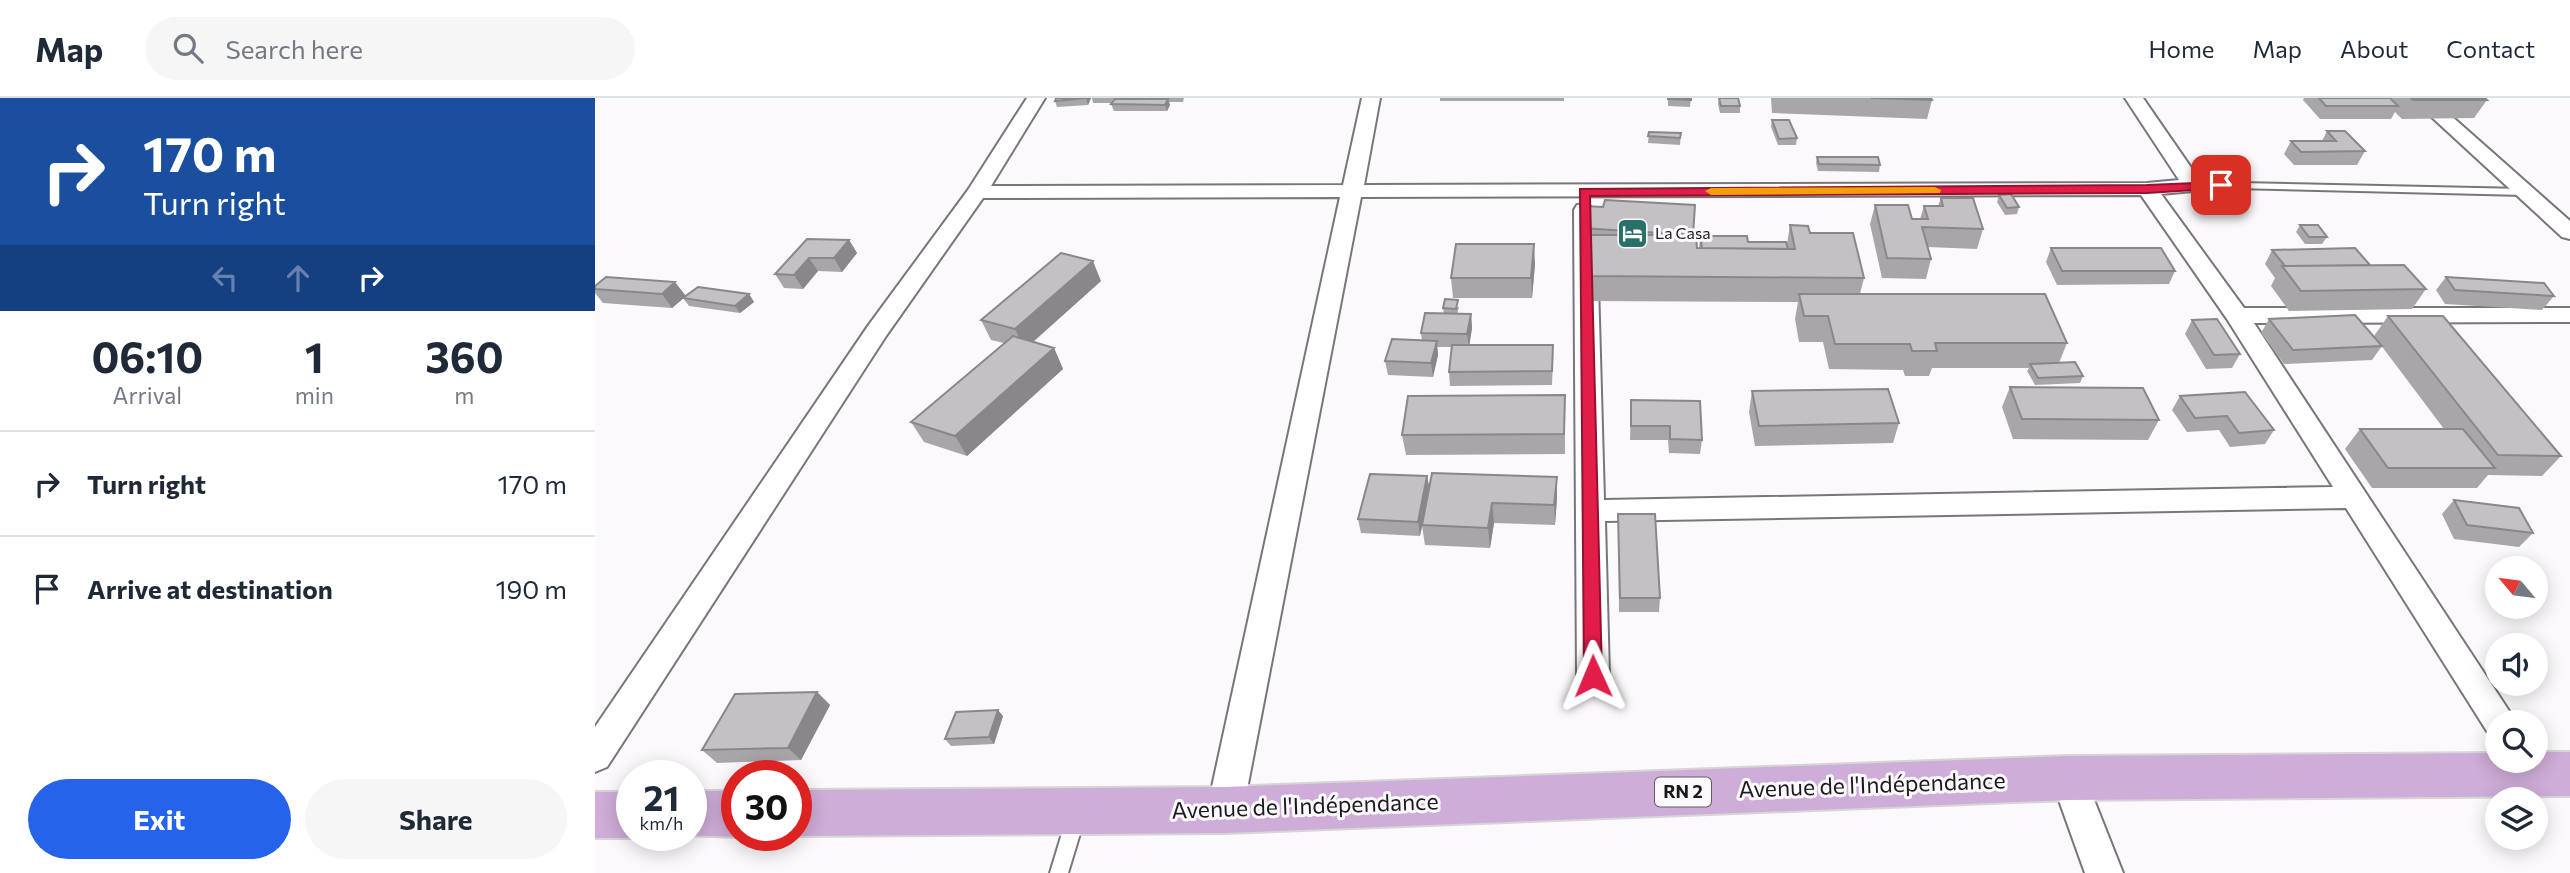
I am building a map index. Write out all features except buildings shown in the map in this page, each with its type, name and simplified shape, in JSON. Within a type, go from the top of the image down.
[{"type":"main road","name":"Avenue de l'Indépendance","points":[[812,813],[1225,810],[2069,778],[2485,771]]},
{"type":"main road","points":[[595,815],[616,815]]},
{"type":"street","points":[[595,756],[877,331],[977,192],[1035,98]]},
{"type":"street","points":[[1225,810],[1371,98]]},
{"type":"street","points":[[977,192],[2147,189],[2193,185],[2134,98]]},
{"type":"street","points":[[2420,98],[2570,232]]},
{"type":"street","points":[[2147,189],[2237,316],[2491,710]]},
{"type":"street","points":[[1584,192],[1593,676]]},
{"type":"street","points":[[2237,316],[2570,315]]},
{"type":"street","points":[[1590,511],[2352,497]]},
{"type":"street","points":[[2069,778],[2104,873]]},
{"type":"lane","points":[[2193,185],[2524,192]]},
{"type":"lane","points":[[1059,873],[1077,811]]},
{"type":"slow traffic","points":[[1711,191],[1935,190]]},
{"type":"place","name":"La Casa","points":[[1632,233]]},
{"type":"route","points":[[1593,676],[1584,192],[2147,189],[2221,185]]}]
